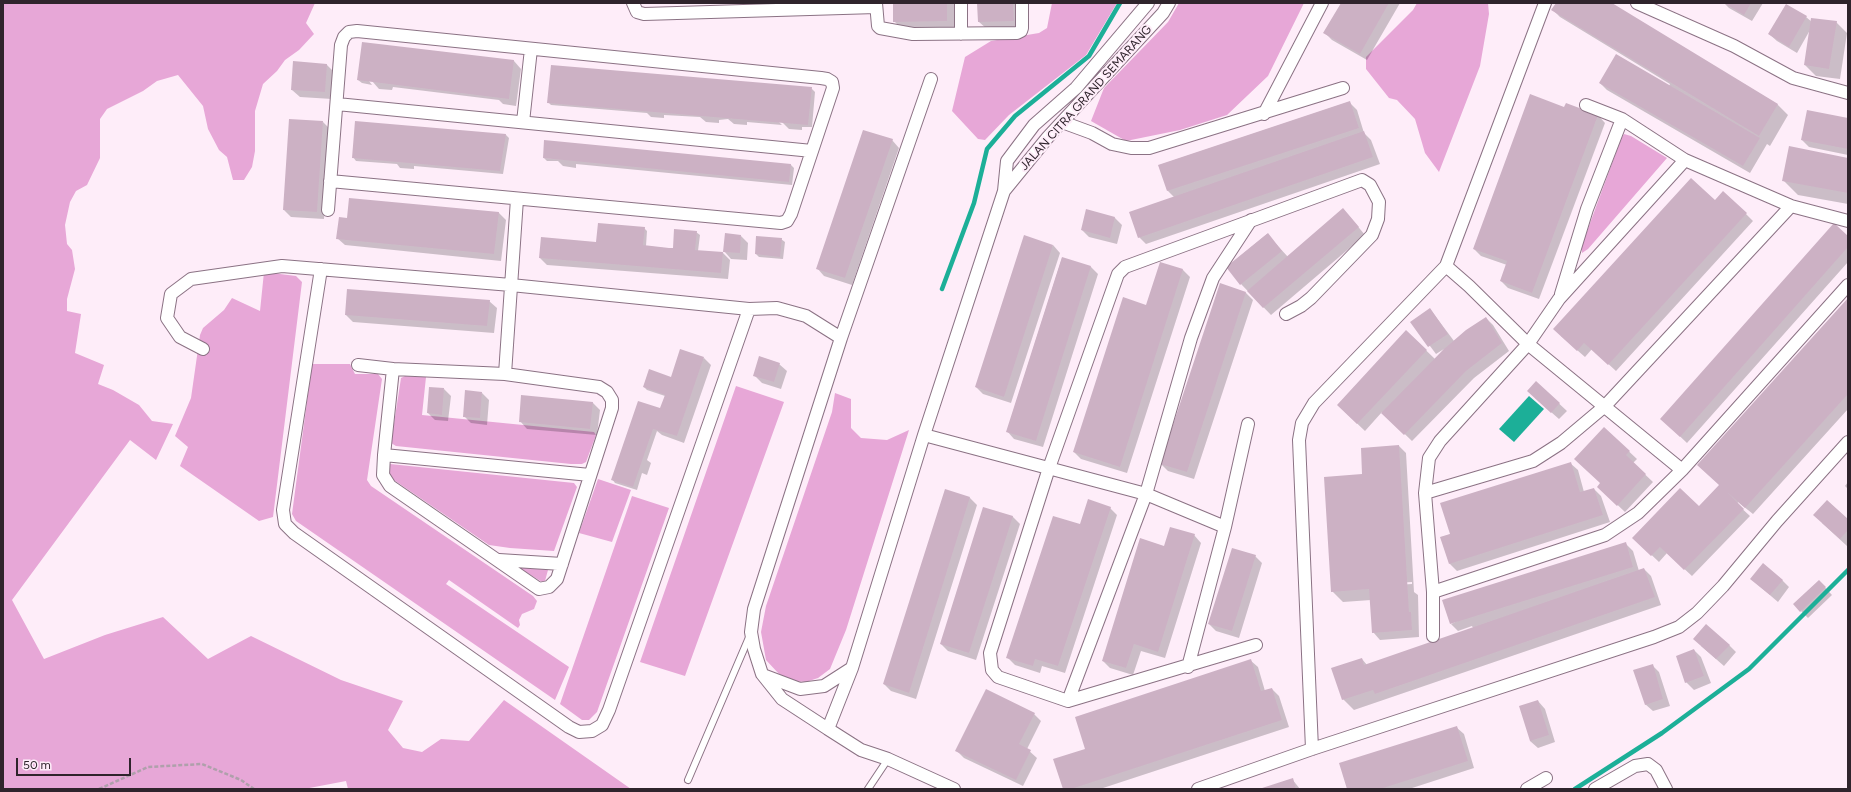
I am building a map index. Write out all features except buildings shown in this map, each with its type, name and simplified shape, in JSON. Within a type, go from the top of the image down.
[{"type":"street","points":[[633,3],[637,12],[644,14],[876,5],[878,26],[880,28],[913,34],[961,34],[1020,31],[1022,3]]},
{"type":"street","points":[[961,3],[961,34]]},
{"type":"street","name":"JALAN CITRA GRAND SEMARANG","points":[[1004,191],[1007,161],[1016,146],[1034,125],[1076,88],[1148,3]]},
{"type":"street","name":"JALAN CITRA GRAND SEMARANG","points":[[1004,191],[1033,154],[1085,96],[1163,14],[1169,3]]},
{"type":"street","points":[[1264,114],[1322,3]]},
{"type":"street","points":[[1312,750],[1300,440],[1302,423],[1314,403],[1446,266],[1545,3]]},
{"type":"street","points":[[1637,3],[1734,46],[1793,78],[1848,93]]},
{"type":"street","points":[[328,210],[330,181],[337,104],[341,45],[344,37],[349,32],[357,31],[827,79],[832,82],[833,88],[791,214],[787,221],[781,223],[330,181]]},
{"type":"street","points":[[523,122],[531,49]]},
{"type":"street","points":[[931,79],[841,338],[754,609],[751,632],[754,649],[762,674],[782,699],[861,750],[888,759],[954,789]]},
{"type":"street","points":[[1076,88],[1085,96]]},
{"type":"street","points":[[1062,122],[1092,133],[1112,144],[1131,148],[1149,148],[1264,114],[1343,88]]},
{"type":"street","points":[[337,104],[812,151]]},
{"type":"street","points":[[1586,105],[1622,119],[1685,160],[1791,206],[1848,221]]},
{"type":"street","points":[[1559,298],[1587,209],[1622,119]]},
{"type":"street","points":[[1433,636],[1433,592],[1425,493],[1429,458],[1440,441],[1528,344],[1559,298],[1685,160]]},
{"type":"street","points":[[1256,645],[1068,701],[998,677],[992,670],[990,662],[990,653],[1049,468],[1118,274],[1125,267],[1362,180],[1370,185],[1379,202],[1378,219],[1372,235],[1310,298],[1301,306],[1286,314]]},
{"type":"street","points":[[828,729],[852,668],[924,435],[1004,191]]},
{"type":"street","points":[[505,374],[517,199]]},
{"type":"street","points":[[1425,493],[1533,461],[1561,443],[1605,406],[1791,206]]},
{"type":"street","points":[[1068,701],[1146,494],[1192,338],[1213,278],[1251,220]]},
{"type":"street","points":[[203,349],[180,337],[167,318],[171,294],[191,279],[282,266],[511,285],[749,309],[777,308],[806,316],[841,338]]},
{"type":"street","points":[[1446,266],[1469,286],[1528,344],[1682,470]]},
{"type":"street","points":[[321,269],[283,510],[285,524],[294,533],[569,727],[579,732],[592,731],[602,725],[609,710],[749,309]]},
{"type":"street","points":[[1433,592],[1605,535],[1638,513],[1682,470],[1848,285]]},
{"type":"street","points":[[358,365],[393,369],[505,374],[599,387],[607,392],[612,400],[612,408],[557,579],[549,587],[539,589],[390,486],[383,475],[393,369]]},
{"type":"street","points":[[1188,666],[1225,527],[1248,424]]},
{"type":"street","points":[[924,435],[1146,494],[1225,527]]},
{"type":"street","points":[[1198,789],[1654,637],[1679,627],[1697,613],[1723,586],[1777,521],[1848,442]]},
{"type":"street","points":[[384,455],[590,475]]},
{"type":"street","points":[[498,560],[562,564]]},
{"type":"street","points":[[762,674],[800,689],[824,686],[852,668]]},
{"type":"street","points":[[1595,789],[1636,766],[1648,764],[1656,770],[1666,789]]},
{"type":"street","points":[[1527,789],[1546,778]]},
{"type":"lane","points":[[688,780],[751,632]]},
{"type":"lane","points":[[868,789],[888,759]]},
{"type":"path","points":[[99,789],[148,767],[202,764],[241,780],[254,789]]},
{"type":"shaded area","points":[[3,3],[315,3],[306,23],[314,34],[299,50],[285,60],[277,71],[263,84],[255,111],[255,151],[252,167],[244,180],[233,180],[227,157],[219,150],[208,129],[203,106],[178,75],[157,81],[143,91],[107,109],[100,119],[100,158],[87,185],[76,191],[70,202],[65,225],[67,244],[72,250],[75,269],[67,299],[67,311],[81,314],[75,353],[104,365],[98,384],[113,390],[139,405],[152,421],[173,424],[156,460],[130,440],[12,600],[44,659],[105,635],[163,617],[208,659],[251,636],[341,680],[403,701],[388,730],[403,748],[422,752],[441,739],[469,741],[504,700],[631,789],[348,789],[346,781],[304,789],[3,789]]},
{"type":"shaded area","points":[[1052,3],[1117,3],[1086,55],[1009,115],[985,140],[978,139],[952,111],[965,57],[991,41],[1039,33],[1047,28]]},
{"type":"shaded area","points":[[1179,3],[1304,3],[1268,76],[1227,115],[1180,130],[1126,141],[1091,121],[1104,88],[1168,22]]},
{"type":"shaded area","points":[[1417,3],[1488,3],[1489,14],[1480,66],[1439,172],[1425,153],[1415,119],[1397,100],[1389,98],[1366,69],[1366,57],[1413,10]]},
{"type":"shaded area","points":[[1624,134],[1631,136],[1667,158],[1588,249],[1582,253],[1582,245]]},
{"type":"shaded area","points":[[264,272],[296,276],[302,282],[273,517],[259,521],[180,466],[188,447],[175,436],[191,398],[200,335],[203,328],[224,310],[232,298],[260,311]]},
{"type":"shaded area","points":[[312,364],[350,364],[355,374],[378,374],[382,379],[367,480],[371,486],[533,596],[537,601],[534,609],[522,614],[519,620],[520,625],[518,628],[449,580],[446,584],[569,667],[555,700],[296,521],[292,514]]},
{"type":"shaded area","points":[[405,376],[426,377],[422,415],[594,432],[596,435],[586,462],[582,464],[571,464],[396,446],[391,443],[401,378]]},
{"type":"shaded area","points":[[736,386],[784,402],[685,676],[640,662]]},
{"type":"shaded area","points":[[835,393],[851,399],[851,428],[861,438],[887,440],[909,430],[846,630],[830,669],[818,678],[806,682],[794,681],[779,674],[766,660],[761,632],[766,606],[832,412]]},
{"type":"shaded area","points":[[1529,396],[1544,409],[1514,442],[1499,429]]},
{"type":"shaded area","points":[[390,464],[574,483],[577,487],[554,551],[510,548],[489,545],[391,478],[388,474]]},
{"type":"shaded area","points":[[598,479],[631,490],[612,542],[579,533]]},
{"type":"shaded area","points":[[632,496],[669,508],[597,712],[589,720],[582,720],[560,704]]},
{"type":"shaded area","points":[[518,567],[547,568],[548,570],[545,581],[542,582]]},
{"type":"waterway","points":[[942,289],[974,203],[987,149],[1015,116],[1089,56],[1120,3]]},
{"type":"waterway","points":[[1575,789],[1662,733],[1749,669],[1848,570]]}]
